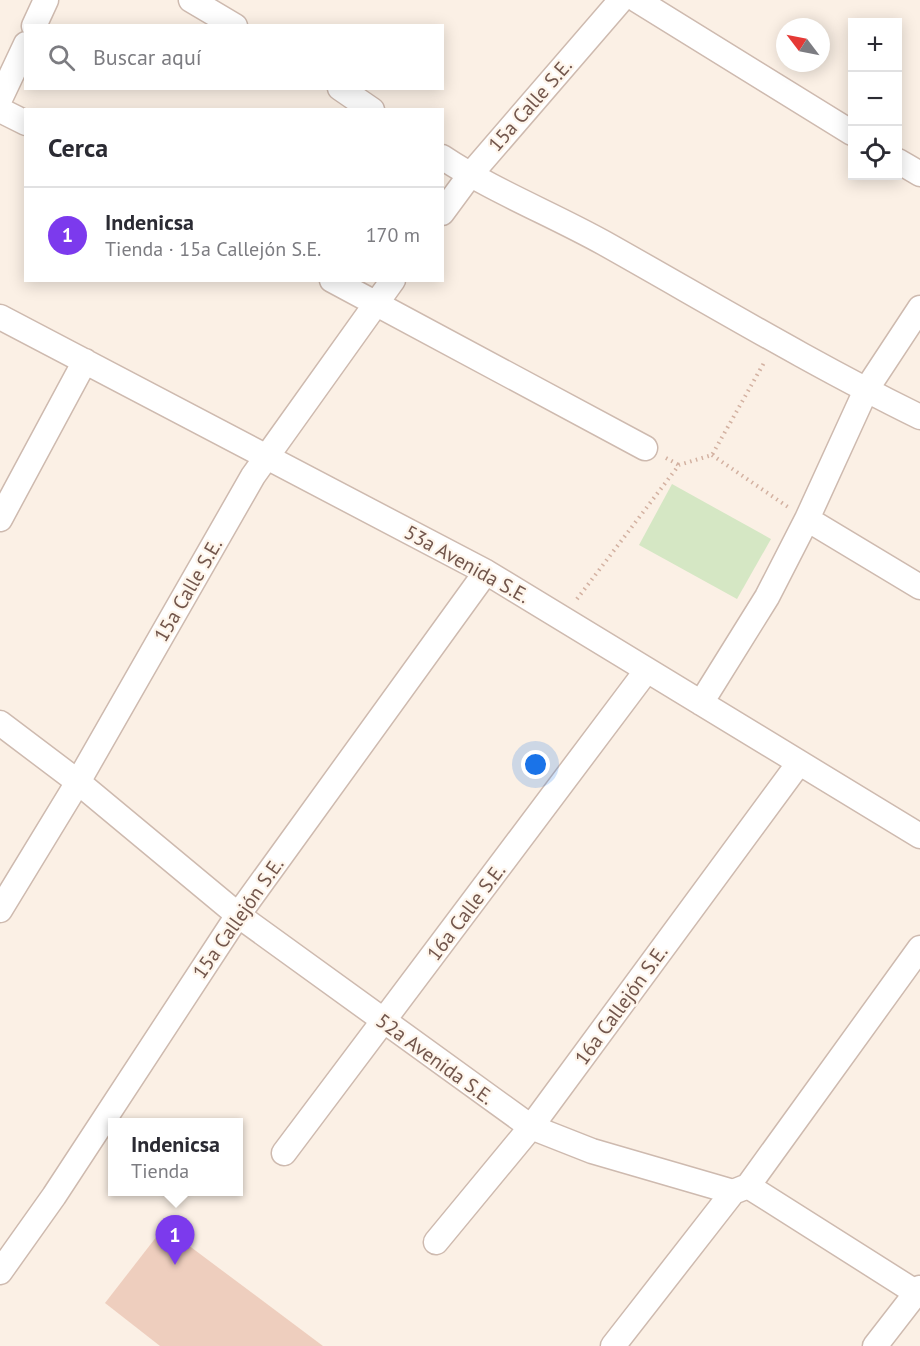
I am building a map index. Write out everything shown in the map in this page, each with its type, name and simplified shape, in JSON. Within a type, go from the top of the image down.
[{"type":"street","points":[[35,24],[45,0]]},
{"type":"street","points":[[191,0],[232,24]]},
{"type":"street","name":"15a Calle S.E.","points":[[444,210],[470,175],[621,0]]},
{"type":"street","points":[[637,0],[848,131]]},
{"type":"street","points":[[0,99],[24,48]]},
{"type":"street","points":[[343,90],[369,108]]},
{"type":"street","points":[[0,110],[24,122]]},
{"type":"street","points":[[444,158],[470,175],[577,228],[866,390],[920,417]]},
{"type":"street","points":[[902,164],[920,174]]},
{"type":"street","points":[[336,282],[645,448]]},
{"type":"street","name":"15a Calle S.E.","points":[[0,910],[78,782],[253,476],[392,282]]},
{"type":"street","points":[[701,703],[767,597],[807,519],[866,390],[920,308]]},
{"type":"street","name":"53a Avenida S.E.","points":[[0,317],[486,572],[920,836]]},
{"type":"street","points":[[0,519],[84,361]]},
{"type":"street","points":[[807,519],[920,588]]},
{"type":"street","name":"15a Callejón S.E.","points":[[0,1272],[54,1196],[238,915],[486,572]]},
{"type":"street","name":"16a Calle S.E.","points":[[284,1154],[646,670]]},
{"type":"street","name":"52a Avenida S.E.","points":[[0,723],[78,782],[238,915],[531,1127],[592,1151],[740,1189],[919,1292]]},
{"type":"street","name":"16a Callejón S.E.","points":[[436,1242],[531,1127],[799,762]]},
{"type":"street","points":[[612,1346],[740,1189],[920,948]]},
{"type":"street","points":[[875,1346],[919,1292]]},
{"type":"path","points":[[562,619],[679,465],[712,455],[777,340]]},
{"type":"path","points":[[712,455],[807,519]]},
{"type":"green space","points":[[672,484],[771,539],[737,599],[639,545]]},
{"type":"building","points":[[164,1227],[323,1346],[160,1346],[105,1303]]},
{"type":"place","name":"Indenicsa","points":[[175,1265]]}]
